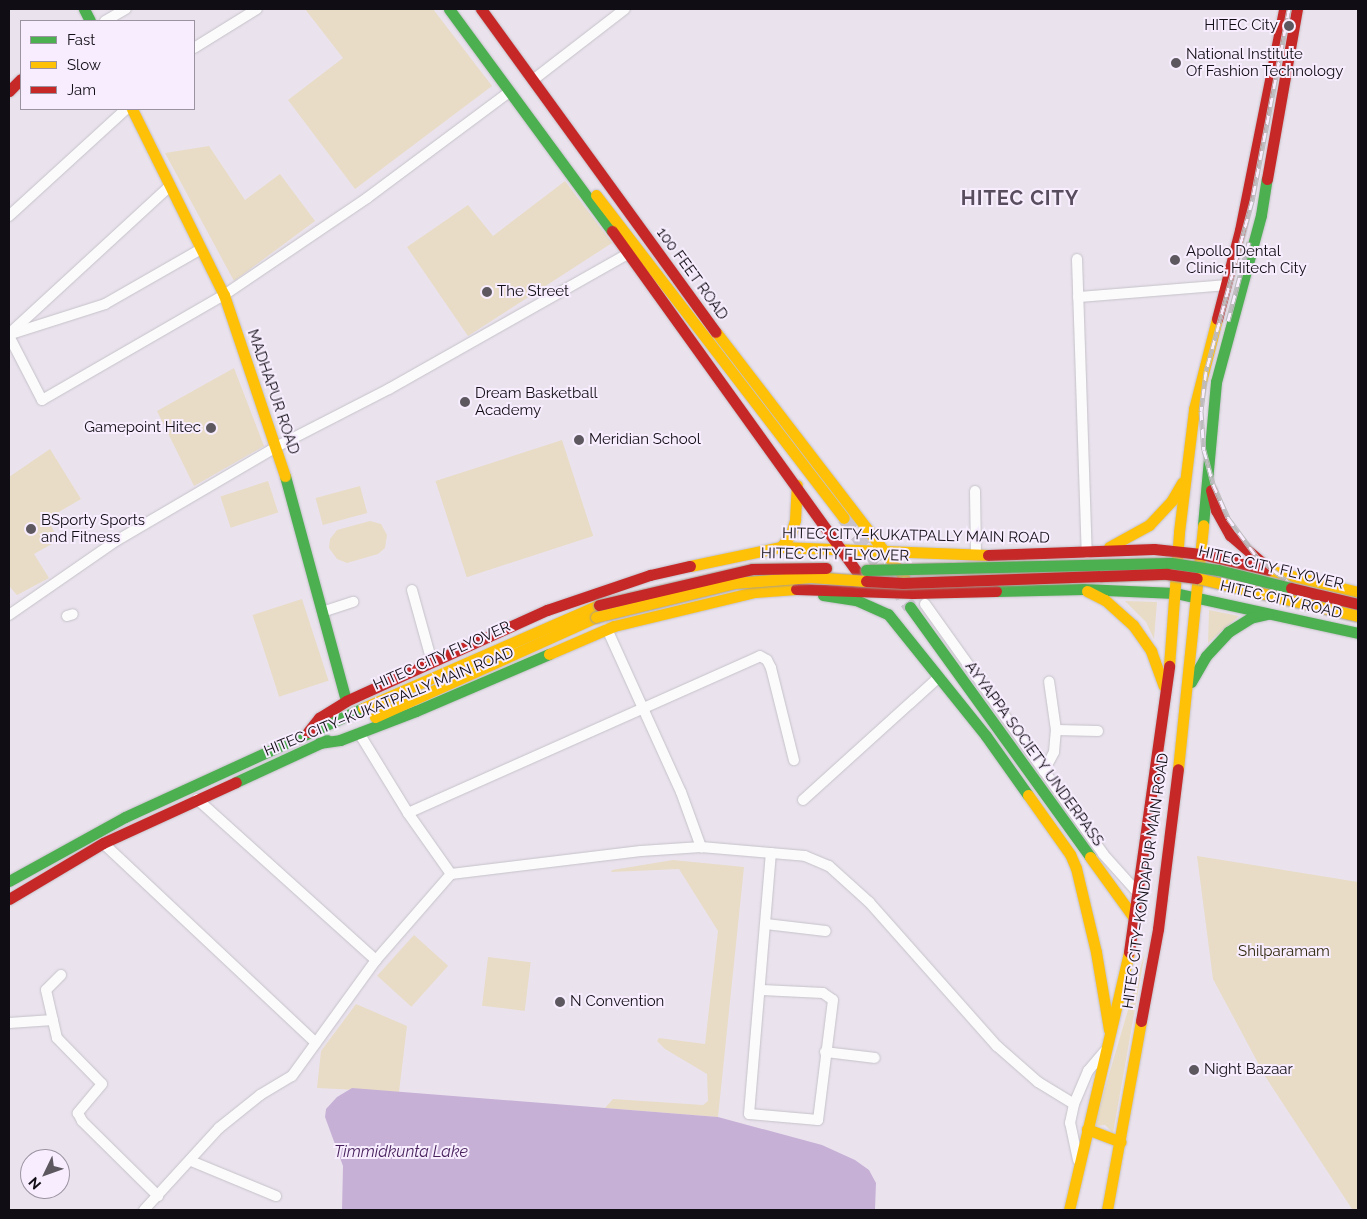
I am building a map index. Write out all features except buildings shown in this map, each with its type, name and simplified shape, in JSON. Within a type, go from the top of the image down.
[{"type":"main road","points":[[448,9],[629,253],[844,550],[872,593]]},
{"type":"main road","name":"100 FEET ROAD","points":[[481,9],[717,333],[887,552],[913,593]]},
{"type":"main road","name":"HITEC CITY–KONDAPUR MAIN ROAD","points":[[1070,1210],[1087,1129],[1110,1036],[1138,894],[1166,695],[1184,478],[1194,408],[1254,168],[1284,9]]},
{"type":"main road","points":[[1280,573],[1245,551],[1230,535],[1215,506],[1209,476],[1216,382],[1261,215],[1297,9]]},
{"type":"main road","points":[[9,91],[20,80]]},
{"type":"main road","name":"MADHAPUR ROAD","points":[[132,110],[224,295],[276,447],[346,701]]},
{"type":"main road","points":[[551,147],[624,227],[844,518]]},
{"type":"main road","name":"HITEC CITY–KONDAPUR MAIN ROAD","points":[[1107,1210],[1121,1142],[1158,929],[1187,698],[1209,476]]},
{"type":"main road","points":[[1087,553],[1121,542],[1150,525],[1172,500],[1184,478]]},
{"type":"main road","points":[[781,548],[791,534],[796,520],[797,485]]},
{"type":"main road","name":"HITEC CITY–KUKATPALLY MAIN ROAD","points":[[9,881],[125,817],[308,732],[319,718],[346,701],[547,610],[650,575],[781,548],[976,555],[1178,550]]},
{"type":"main road","name":"HITEC CITY ROAD","points":[[1178,550],[1358,592]]},
{"type":"main road","name":"HITEC CITY FLYOVER","points":[[319,744],[481,661],[599,605],[752,569],[803,566],[908,571],[1171,563],[1218,570],[1358,604]]},
{"type":"main road","name":"HITEC CITY FLYOVER","points":[[308,732],[481,661],[596,618],[734,583],[777,578],[811,577],[903,583],[1167,574],[1214,581],[1358,616]]},
{"type":"main road","points":[[1304,621],[1298,600],[1310,581]]},
{"type":"main road","name":"HITEC CITY–KUKATPALLY MAIN ROAD","points":[[800,589],[808,594],[856,600],[888,614],[986,736],[1076,868],[1110,1036]]},
{"type":"main road","name":"HITEC CITY–KUKATPALLY MAIN ROAD","points":[[9,899],[103,843],[197,799],[319,744],[359,733],[607,629],[755,592],[800,589],[913,593],[1083,589]]},
{"type":"main road","points":[[1083,589],[1105,600],[1133,624],[1158,665],[1166,695]]},
{"type":"main road","name":"HITEC CITY ROAD","points":[[1083,589],[1175,592],[1358,633]]},
{"type":"main road","name":"AYYAPPA SOCIETY UNDERPASS","points":[[910,607],[1134,918]]},
{"type":"main road","points":[[1187,698],[1197,669],[1216,643],[1250,618],[1272,614]]},
{"type":"main road","points":[[1087,1129],[1121,1142]]},
{"type":"street","points":[[107,20],[126,9]]},
{"type":"street","points":[[195,47],[257,9]]},
{"type":"street","points":[[533,80],[625,9]]},
{"type":"street","points":[[9,335],[42,400],[224,295],[367,198],[509,92]]},
{"type":"street","points":[[9,216],[125,110]]},
{"type":"street","points":[[9,335],[170,186]]},
{"type":"street","points":[[9,335],[105,304],[201,249]]},
{"type":"street","points":[[9,615],[116,541],[276,447],[389,390],[629,253]]},
{"type":"street","points":[[1077,259],[1087,553]]},
{"type":"street","points":[[1078,297],[1226,285]]},
{"type":"street","points":[[974,491],[976,555]]},
{"type":"street","points":[[412,590],[432,662]]},
{"type":"street","points":[[322,612],[354,602]]},
{"type":"street","points":[[925,604],[1102,854],[1138,894]]},
{"type":"street","points":[[607,629],[645,710],[702,847]]},
{"type":"street","points":[[408,813],[645,710],[760,656],[767,660],[771,668],[794,760]]},
{"type":"street","points":[[803,800],[940,677]]},
{"type":"street","points":[[1044,771],[1054,752],[1056,730],[1049,681]]},
{"type":"street","points":[[1056,730],[1098,731]]},
{"type":"street","points":[[359,733],[408,813],[451,874]]},
{"type":"street","points":[[197,799],[376,960]]},
{"type":"street","points":[[103,843],[316,1043]]},
{"type":"street","points":[[146,1210],[218,1128],[260,1095],[292,1076],[376,960],[451,874],[641,851],[702,847],[805,856],[829,866],[844,876],[997,1046],[1038,1082],[1074,1104]]},
{"type":"street","points":[[762,990],[828,995],[833,1000],[818,1120],[750,1114],[762,990],[771,853]]},
{"type":"street","points":[[766,924],[826,931]]},
{"type":"street","points":[[61,975],[46,990],[57,1038],[102,1084],[79,1109],[82,1121],[158,1196]]},
{"type":"street","points":[[9,1023],[53,1020]]},
{"type":"street","points":[[825,1052],[875,1058]]},
{"type":"street","points":[[1079,1166],[1070,1123],[1074,1104],[1088,1071],[1105,1052]]},
{"type":"street","points":[[191,1161],[276,1196]]},
{"type":"green space","points":[[305,9],[433,9],[492,86],[355,189],[288,100],[343,58]]},
{"type":"green space","points":[[209,146],[245,200],[280,174],[315,221],[234,281],[165,153]]},
{"type":"green space","name":"The Street","points":[[565,181],[612,243],[468,336],[407,247],[468,205],[493,236]]},
{"type":"green space","name":"Gamepoint Hitec","points":[[234,368],[264,446],[194,486],[157,411]]},
{"type":"green space","points":[[562,440],[593,536],[467,577],[436,481]]},
{"type":"green space","name":"BSporty Sports and Fitness","points":[[50,449],[81,499],[47,519],[59,540],[34,554],[49,578],[17,595],[9,586],[9,477]]},
{"type":"green space","points":[[268,481],[278,512],[231,528],[220,496]]},
{"type":"green space","points":[[360,486],[367,513],[323,525],[316,498]]},
{"type":"green space","points":[[370,521],[381,524],[387,535],[385,548],[378,554],[347,563],[337,559],[329,548],[330,539],[337,530]]},
{"type":"green space","points":[[302,599],[329,681],[279,697],[253,615]]},
{"type":"green space","points":[[1125,601],[1157,602],[1154,639],[1146,622]]},
{"type":"green space","points":[[1209,610],[1239,616],[1208,643]]},
{"type":"green space","name":"Shilparamam","points":[[1197,856],[1358,882],[1358,1210],[1352,1209],[1265,1076],[1213,979]]},
{"type":"green space","points":[[673,860],[744,867],[718,1117],[605,1108],[613,1099],[703,1105],[708,1101],[707,1074],[665,1049],[657,1041],[659,1038],[705,1044],[718,931],[679,869],[611,872],[612,870]]},
{"type":"green space","points":[[414,935],[448,966],[411,1007],[377,976]]},
{"type":"green space","points":[[1145,952],[1113,1133],[1105,1125],[1094,1126]]},
{"type":"green space","points":[[488,957],[531,962],[525,1011],[482,1006]]},
{"type":"green space","points":[[356,1004],[407,1026],[399,1092],[317,1088],[321,1051]]},
{"type":"water","name":"Timmidkunta Lake","points":[[352,1088],[718,1117],[822,1145],[855,1160],[869,1170],[876,1183],[875,1210],[342,1210],[343,1166],[325,1117],[326,1109],[337,1097]]},
{"type":"tunnel","points":[[844,518],[910,607]]},
{"type":"railway","points":[[1289,9],[1252,201],[1206,371],[1201,411],[1204,450],[1213,484],[1228,518],[1257,557],[1301,592],[1358,616]]},
{"type":"railway","points":[[1228,321],[1249,242]]},
{"type":"traffic: fast","points":[[84,9],[90,20]]},
{"type":"traffic: fast","points":[[449,9],[612,231]]},
{"type":"traffic: fast","points":[[1203,525],[1216,382],[1261,215],[1267,179]]},
{"type":"traffic: fast","points":[[285,476],[346,701]]},
{"type":"traffic: fast","points":[[866,570],[1171,563],[1218,570],[1291,588]]},
{"type":"traffic: fast","points":[[996,591],[1083,589],[1175,593],[1358,633]]},
{"type":"traffic: fast","points":[[823,595],[856,600],[888,614],[986,736],[1028,795]]},
{"type":"traffic: fast","points":[[910,607],[1090,857]]},
{"type":"traffic: fast","points":[[1191,682],[1206,656],[1228,632],[1250,618],[1268,614]]},
{"type":"traffic: fast","points":[[319,743],[340,740],[416,711],[549,654]]},
{"type":"traffic: fast","points":[[9,881],[125,817],[363,708]]},
{"type":"traffic: fast","points":[[236,782],[327,740]]},
{"type":"traffic: slow","points":[[132,110],[224,295],[285,476]]},
{"type":"traffic: slow","points":[[596,195],[844,518]]},
{"type":"traffic: slow","points":[[1169,666],[1179,532],[1194,409],[1217,319]]},
{"type":"traffic: slow","points":[[716,332],[904,577]]},
{"type":"traffic: slow","points":[[1109,547],[1149,525],[1172,500],[1182,483]]},
{"type":"traffic: slow","points":[[781,547],[791,534],[795,520],[797,485]]},
{"type":"traffic: slow","points":[[1178,769],[1203,525]]},
{"type":"traffic: slow","points":[[690,566],[781,547],[988,555]]},
{"type":"traffic: slow","points":[[1268,570],[1358,592]]},
{"type":"traffic: slow","points":[[596,617],[734,583],[811,577],[866,581]]},
{"type":"traffic: slow","points":[[1197,578],[1358,616]]},
{"type":"traffic: slow","points":[[549,654],[614,626],[755,592],[796,589]]},
{"type":"traffic: slow","points":[[1087,591],[1105,600],[1133,625],[1151,651],[1164,686]]},
{"type":"traffic: slow","points":[[363,708],[599,605]]},
{"type":"traffic: slow","points":[[375,717],[596,617]]},
{"type":"traffic: slow","points":[[1028,795],[1070,854],[1076,868],[1096,952],[1109,1030]]},
{"type":"traffic: slow","points":[[1090,857],[1134,918]]},
{"type":"traffic: slow","points":[[1069,1210],[1129,952]]},
{"type":"traffic: slow","points":[[1107,1210],[1141,1021]]},
{"type":"traffic: slow","points":[[1087,1129],[1121,1142]]},
{"type":"traffic: jam","points":[[481,9],[716,332]]},
{"type":"traffic: jam","points":[[1217,319],[1240,230],[1284,9]]},
{"type":"traffic: jam","points":[[1267,179],[1297,9]]},
{"type":"traffic: jam","points":[[9,91],[20,80]]},
{"type":"traffic: jam","points":[[612,231],[868,587]]},
{"type":"traffic: jam","points":[[1211,490],[1216,510],[1230,535],[1266,566]]},
{"type":"traffic: jam","points":[[988,555],[1154,549],[1201,554],[1268,570]]},
{"type":"traffic: jam","points":[[308,732],[319,718],[346,701],[547,610],[650,575],[690,566]]},
{"type":"traffic: jam","points":[[599,605],[752,569],[826,568]]},
{"type":"traffic: jam","points":[[866,581],[903,583],[1167,574],[1197,578]]},
{"type":"traffic: jam","points":[[1291,588],[1358,604]]},
{"type":"traffic: jam","points":[[796,589],[913,593],[996,591]]},
{"type":"traffic: jam","points":[[1129,952],[1169,666]]},
{"type":"traffic: jam","points":[[1141,1021],[1158,929],[1178,769]]},
{"type":"traffic: jam","points":[[9,899],[103,843],[236,782]]},
{"type":"place","name":"HITEC City","points":[[1289,26]]},
{"type":"place","name":"National Institute Of Fashion Technology","points":[[1176,63]]},
{"type":"place","name":"Apollo Dental Clinic, Hitech City","points":[[1175,260]]},
{"type":"place","name":"The Street","points":[[487,292]]},
{"type":"place","name":"Dream Basketball Academy","points":[[465,402]]},
{"type":"place","name":"Gamepoint Hitec","points":[[211,428]]},
{"type":"place","name":"Meridian School","points":[[579,440]]},
{"type":"place","name":"BSporty Sports and Fitness","points":[[31,529]]},
{"type":"place","name":"N Convention","points":[[560,1002]]},
{"type":"place","name":"Night Bazaar","points":[[1194,1070]]},
{"type":"district","name":"HITEC CITY","points":[[1020,198]]}]
